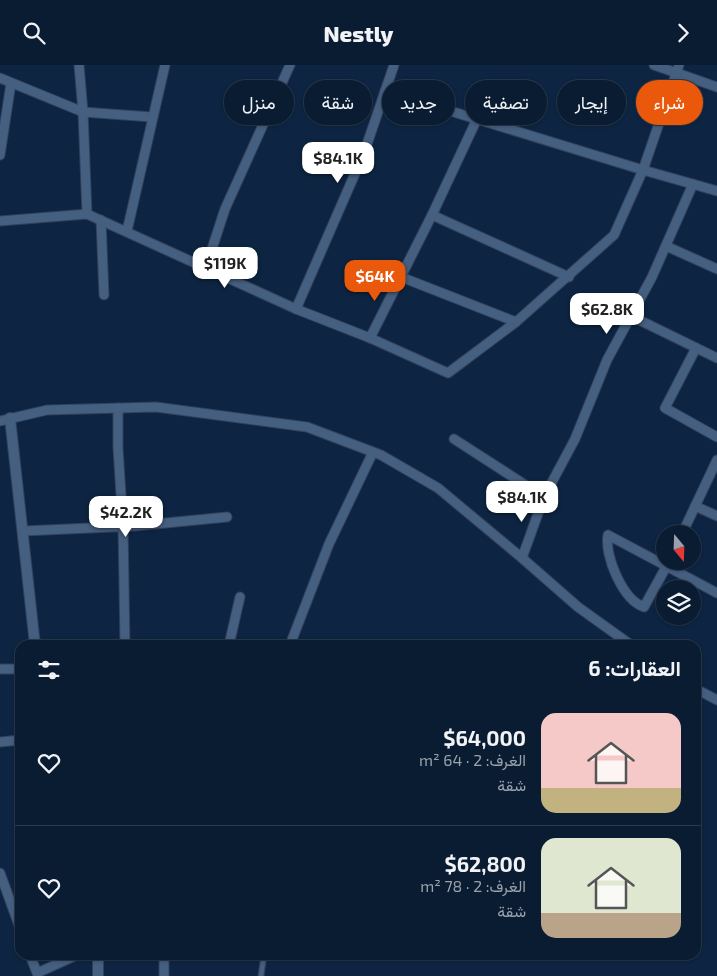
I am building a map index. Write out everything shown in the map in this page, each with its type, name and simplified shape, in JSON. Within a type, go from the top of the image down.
[{"type":"street","points":[[78,65],[83,112],[87,213]]},
{"type":"street","points":[[127,231],[164,65]]},
{"type":"street","points":[[206,267],[225,209],[289,65]]},
{"type":"street","points":[[389,80],[394,65]]},
{"type":"street","points":[[654,65],[677,68],[717,87]]},
{"type":"street","points":[[0,221],[87,213],[296,309],[370,338],[448,373],[516,322],[569,277],[614,235],[643,170],[677,68]]},
{"type":"street","points":[[0,78],[83,112],[152,117]]},
{"type":"street","points":[[0,155],[11,83]]},
{"type":"street","points":[[296,309],[364,153],[382,100]]},
{"type":"street","points":[[370,338],[432,215],[474,125]]},
{"type":"street","points":[[497,125],[717,191]]},
{"type":"street","points":[[522,558],[544,497],[575,439],[607,360],[652,277],[693,184]]},
{"type":"street","points":[[432,215],[569,277]]},
{"type":"street","points":[[101,220],[104,295]]},
{"type":"street","points":[[666,245],[717,269]]},
{"type":"street","points":[[401,277],[516,322]]},
{"type":"street","points":[[630,316],[717,358]]},
{"type":"street","points":[[696,348],[665,408],[717,437]]},
{"type":"street","points":[[34,640],[23,531],[5,420],[47,410],[156,407],[306,427],[381,455],[438,489],[578,607],[624,640]]},
{"type":"street","points":[[118,408],[118,448],[123,525],[125,640]]},
{"type":"street","points":[[454,439],[544,497]]},
{"type":"street","points":[[292,640],[329,544],[373,452]]},
{"type":"street","points":[[686,525],[717,460]]},
{"type":"street","points":[[695,506],[717,517]]},
{"type":"street","points":[[23,531],[134,526],[227,517]]},
{"type":"street","points":[[608,535],[633,549],[668,564],[644,607],[638,605],[630,599],[612,564],[607,548],[608,535]]},
{"type":"street","points":[[678,570],[717,593]]},
{"type":"street","points":[[230,640],[240,597]]},
{"type":"street","points":[[0,669],[15,669]]},
{"type":"street","points":[[701,692],[717,700]]},
{"type":"street","points":[[0,742],[15,740]]},
{"type":"street","points":[[0,873],[15,914]]},
{"type":"street","points":[[31,960],[33,974],[65,960]]},
{"type":"street","points":[[98,960],[98,976]]},
{"type":"street","points":[[164,960],[164,976]]},
{"type":"lane","points":[[261,976],[263,960]]}]
